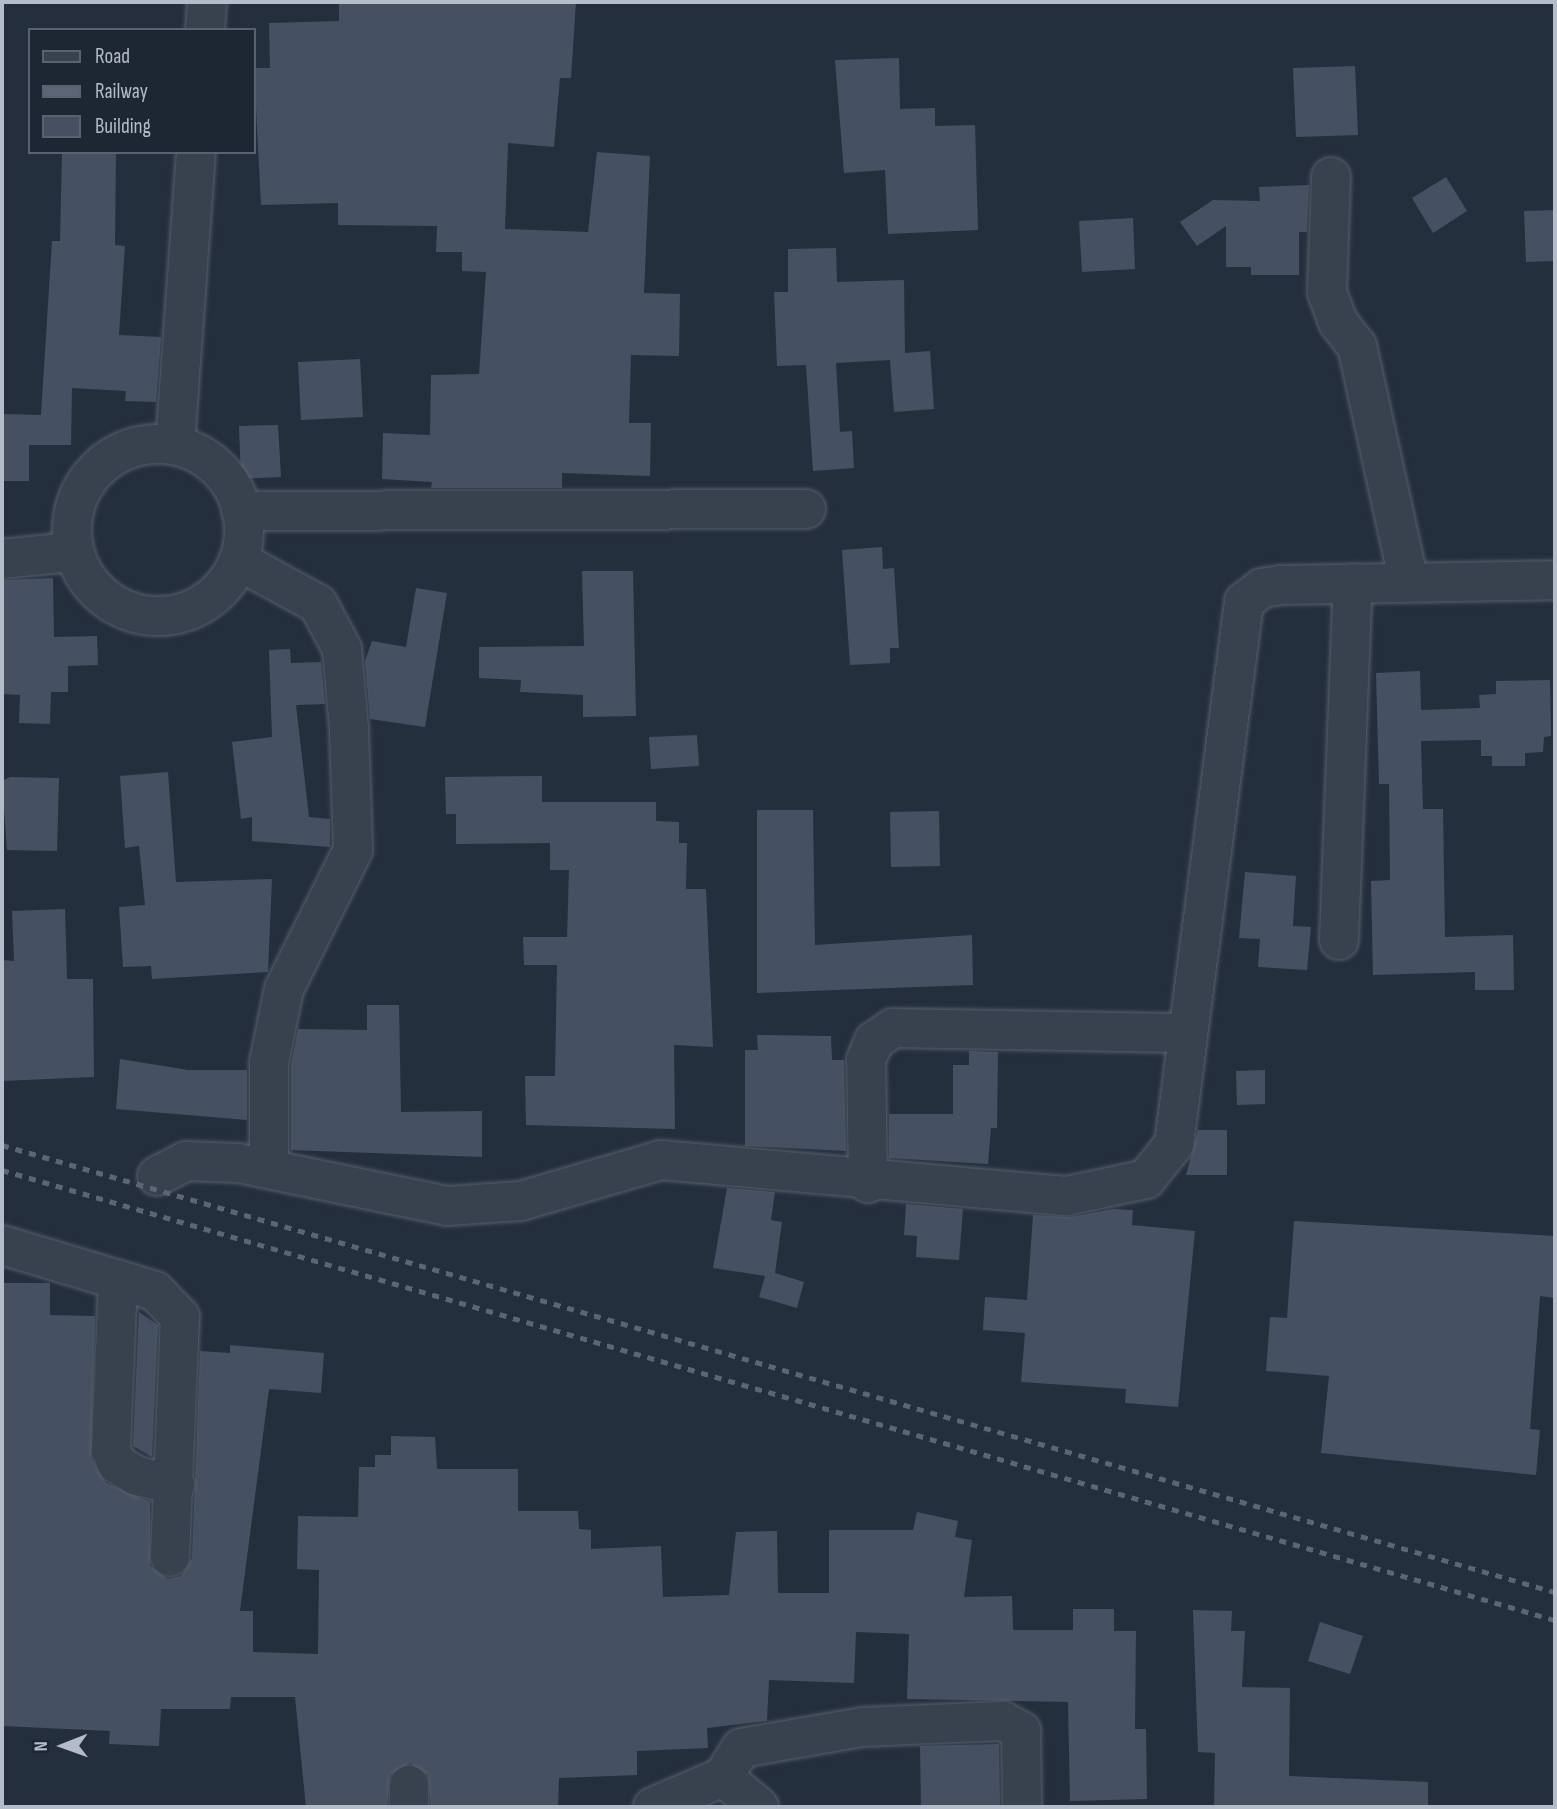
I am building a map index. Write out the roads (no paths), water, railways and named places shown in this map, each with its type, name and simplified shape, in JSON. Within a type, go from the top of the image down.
[{"type":"street","points":[[205,28],[207,2]]},
{"type":"street","points":[[175,445],[196,154]]},
{"type":"street","points":[[1331,177],[1327,292],[1338,322],[1357,346],[1409,582]]},
{"type":"street","points":[[155,442],[175,445],[218,466],[241,510],[239,561],[221,590],[194,610],[160,618],[127,612],[98,594],[71,552],[76,499],[94,470],[122,450],[155,442]]},
{"type":"street","points":[[241,510],[806,509]]},
{"type":"street","points":[[2,559],[71,552]]},
{"type":"street","points":[[239,561],[318,604],[342,649],[349,729],[353,850],[284,989],[269,1063],[269,1168]]},
{"type":"street","points":[[158,1176],[186,1161],[269,1168],[447,1206],[521,1202],[661,1160],[868,1183],[1068,1196],[1146,1179],[1174,1144],[1244,602],[1262,588],[1353,583],[1555,580]]},
{"type":"street","points":[[1339,940],[1353,583]]},
{"type":"street","points":[[868,1183],[866,1060],[874,1041],[893,1028],[1187,1033]]},
{"type":"street","points":[[2,1245],[155,1291],[180,1317],[170,1557]]},
{"type":"street","points":[[118,1280],[111,1450],[117,1464],[136,1476],[175,1485]]},
{"type":"street","points":[[653,1807],[723,1777],[741,1748],[863,1727],[1003,1721],[1021,1731],[1022,1807]]},
{"type":"street","points":[[723,1777],[759,1807]]},
{"type":"railway","points":[[2,1145],[1555,1592]]},
{"type":"railway","points":[[2,1170],[1555,1620]]}]
